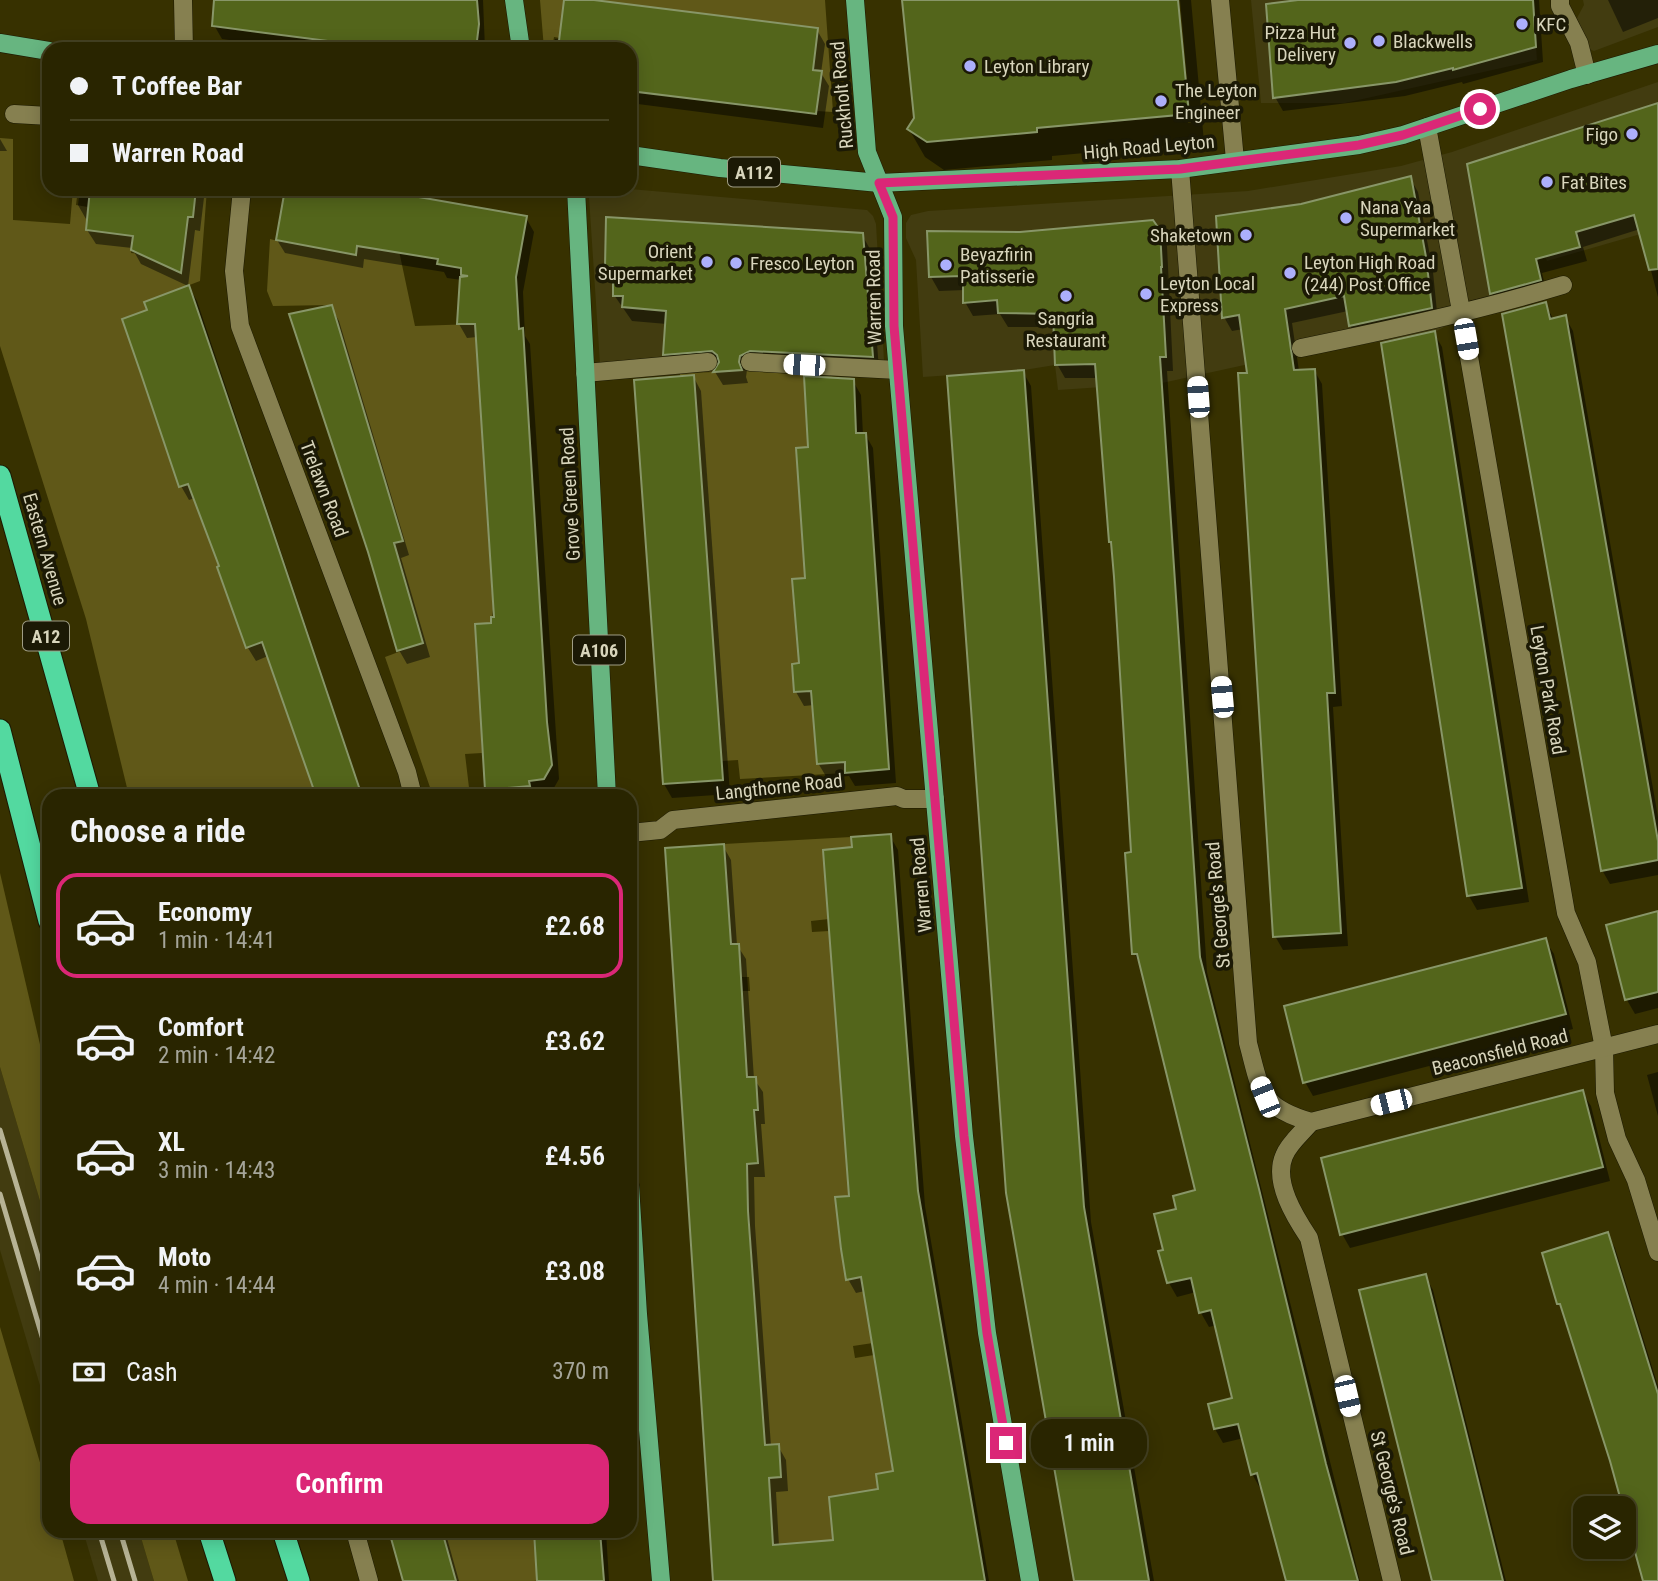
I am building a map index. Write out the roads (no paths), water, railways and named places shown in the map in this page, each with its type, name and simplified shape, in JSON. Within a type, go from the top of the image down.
[{"type":"highway","name":"Eastern Avenue","points":[[0,476],[88,789]]},
{"type":"highway","points":[[0,730],[42,894]]},
{"type":"highway","points":[[211,1538],[225,1581]]},
{"type":"highway","points":[[286,1538],[299,1581]]},
{"type":"main road","points":[[514,0],[520,42]]},
{"type":"main road","name":"Ruckholt Road","points":[[855,0],[867,152],[879,183]]},
{"type":"main road","points":[[0,43],[42,50]]},
{"type":"main road","name":"High Road Leyton","points":[[637,156],[720,169],[879,183],[1180,169],[1359,145],[1427,127],[1658,54]]},
{"type":"main road","name":"Warren Road","points":[[879,183],[893,217],[897,370],[964,1136],[987,1333],[1030,1581]]},
{"type":"main road","name":"Grove Green Road","points":[[576,196],[607,789]]},
{"type":"main road","points":[[637,1298],[661,1581]]},
{"type":"street","points":[[183,0],[184,42]]},
{"type":"street","points":[[1220,0],[1235,160]]},
{"type":"street","points":[[1560,0],[1560,6],[1579,43],[1587,75]]},
{"type":"street","points":[[14,114],[42,116]]},
{"type":"street","name":"Leyton Park Road","points":[[1427,127],[1566,913],[1587,962],[1604,1048],[1605,1093],[1617,1139],[1636,1180],[1658,1252]]},
{"type":"street","name":"St George's Road","points":[[1180,169],[1248,1043],[1265,1097],[1281,1112],[1311,1122],[1283,1158],[1284,1184],[1292,1213],[1308,1238],[1392,1581]]},
{"type":"street","name":"Trelawn Road","points":[[241,196],[234,271],[240,326],[411,789]]},
{"type":"street","points":[[1301,348],[1437,320],[1461,311],[1492,306],[1563,285]]},
{"type":"street","points":[[585,373],[708,362]]},
{"type":"street","points":[[750,362],[897,370]]},
{"type":"street","name":"Langthorne Road","points":[[637,832],[660,830],[673,820],[897,796],[904,799],[935,799]]},
{"type":"street","name":"Beaconsfield Road","points":[[1311,1122],[1658,1034]]},
{"type":"street","points":[[357,1538],[369,1581]]},
{"type":"railway","points":[[0,1130],[42,1270]]},
{"type":"railway","points":[[0,1194],[42,1336]]},
{"type":"railway","points":[[101,1538],[114,1581]]},
{"type":"railway","points":[[122,1538],[135,1581]]},
{"type":"place","name":"KFC","points":[[1522,24]]},
{"type":"place","name":"Blackwells","points":[[1379,41]]},
{"type":"place","name":"Pizza Hut Delivery","points":[[1350,43]]},
{"type":"place","name":"Leyton Library","points":[[970,66]]},
{"type":"place","name":"The Leyton Engineer","points":[[1161,101]]},
{"type":"place","name":"Figo","points":[[1632,134]]},
{"type":"place","name":"Fat Bites","points":[[1547,182]]},
{"type":"place","name":"Nana Yaa Supermarket","points":[[1346,218]]},
{"type":"place","name":"Shaketown","points":[[1246,235]]},
{"type":"place","name":"Orient Supermarket","points":[[707,262]]},
{"type":"place","name":"Fresco Leyton","points":[[736,263]]},
{"type":"place","name":"Beyazfirin Patisserie","points":[[946,265]]},
{"type":"place","name":"Leyton High Road (244) Post Office","points":[[1290,273]]},
{"type":"place","name":"Leyton Local Express","points":[[1146,294]]},
{"type":"place","name":"Sangria Restaurant","points":[[1066,296]]}]
